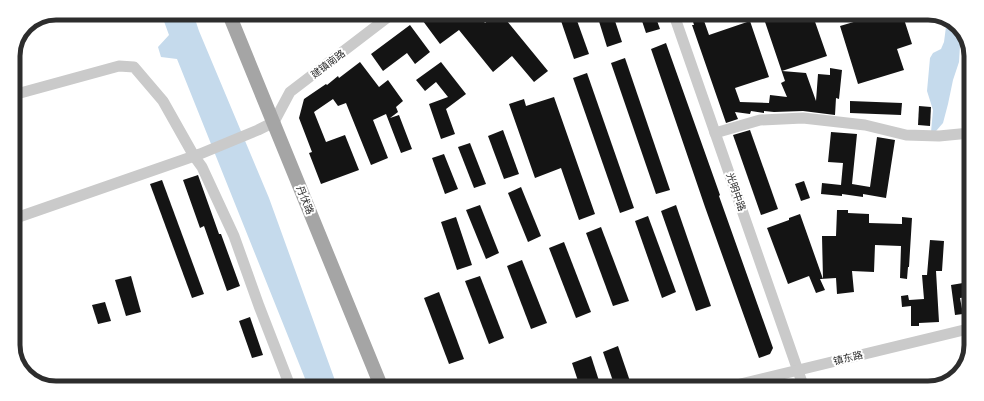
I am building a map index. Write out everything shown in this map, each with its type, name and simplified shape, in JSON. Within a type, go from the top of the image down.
[{"type":"main road","name":"丹伏路","points":[[231,20],[379,381]]},
{"type":"street","name":"建镇南路","points":[[274,122],[290,92],[384,20]]},
{"type":"street","name":"光明中路","points":[[676,20],[802,381]]},
{"type":"street","points":[[20,92],[118,66],[134,67],[163,101],[199,155],[202,167],[234,236],[288,381]]},
{"type":"street","points":[[715,133],[760,120],[803,118],[865,125],[906,135],[939,136],[964,134]]},
{"type":"street","points":[[20,217],[199,155],[274,122]]},
{"type":"street","name":"镇东路","points":[[753,381],[964,330]]},
{"type":"water","points":[[164,20],[195,20],[269,198],[335,381],[306,381],[177,59],[161,57],[158,47],[169,35]]},
{"type":"water","points":[[946,25],[957,34],[960,41],[959,62],[953,80],[943,123],[936,131],[931,132],[933,110],[927,91],[930,58],[933,53],[941,49],[944,42]]},
{"type":"building","points":[[422,20],[483,20],[485,23],[489,20],[506,20],[548,71],[534,82],[512,56],[493,72],[459,30],[440,44]]},
{"type":"building","points":[[561,20],[577,20],[589,54],[574,59]]},
{"type":"building","points":[[599,20],[615,20],[622,42],[607,47]]},
{"type":"building","points":[[642,20],[657,20],[660,29],[646,33]]},
{"type":"building","points":[[692,20],[704,20],[709,35],[750,21],[769,77],[735,88],[740,102],[769,103],[770,95],[787,97],[781,83],[785,81],[764,20],[814,20],[827,56],[782,71],[806,73],[816,101],[818,74],[830,75],[830,68],[842,70],[839,99],[836,98],[835,115],[803,111],[764,111],[764,113],[751,111],[750,114],[735,112],[738,119],[726,123],[692,25],[694,25]]},
{"type":"building","points":[[860,20],[904,20],[912,44],[897,49],[904,70],[858,84],[840,26]]},
{"type":"building","points":[[410,25],[430,52],[415,64],[407,53],[383,71],[371,54]]},
{"type":"building","points":[[666,43],[773,348],[770,354],[759,358],[651,49]]},
{"type":"building","points":[[625,58],[670,190],[656,194],[611,63]]},
{"type":"building","points":[[360,62],[379,87],[388,80],[403,101],[396,107],[398,112],[390,118],[399,115],[412,149],[401,153],[386,114],[373,120],[388,158],[371,165],[346,103],[338,106],[333,99],[314,112],[326,142],[345,135],[359,170],[321,184],[309,153],[312,152],[299,118],[304,99],[326,84],[327,85],[338,76],[339,78]]},
{"type":"building","points":[[441,62],[466,94],[446,109],[455,134],[441,139],[429,104],[448,97],[436,82],[425,91],[416,80]]},
{"type":"building","points":[[587,73],[634,208],[620,213],[573,78]]},
{"type":"building","points":[[554,97],[595,214],[579,220],[561,168],[535,178],[509,104],[524,99],[526,106]]},
{"type":"building","points":[[850,101],[902,103],[901,115],[850,113]]},
{"type":"building","points":[[919,106],[931,107],[930,126],[918,125]]},
{"type":"building","points":[[503,130],[519,174],[504,179],[488,136]]},
{"type":"building","points":[[750,130],[778,209],[761,215],[733,135]]},
{"type":"building","points":[[831,132],[857,134],[852,184],[870,187],[877,137],[895,140],[886,198],[863,194],[863,197],[842,194],[842,196],[821,194],[822,183],[841,185],[843,163],[828,162]]},
{"type":"building","points":[[470,143],[486,184],[474,188],[458,147]]},
{"type":"building","points":[[444,154],[458,189],[445,194],[432,158]]},
{"type":"building","points":[[198,175],[219,234],[221,234],[240,286],[227,291],[204,226],[200,228],[183,180]]},
{"type":"building","points":[[162,180],[204,294],[192,298],[150,184]]},
{"type":"building","points":[[804,181],[810,198],[801,201],[795,184]]},
{"type":"building","points":[[521,187],[541,236],[528,242],[508,193]]},
{"type":"building","points":[[480,205],[499,253],[486,259],[466,210]]},
{"type":"building","points":[[676,205],[711,306],[696,311],[661,211]]},
{"type":"building","points":[[837,210],[848,210],[848,213],[869,214],[869,223],[902,224],[902,217],[912,218],[907,279],[900,278],[901,246],[875,245],[874,272],[852,271],[854,292],[837,294],[836,278],[823,279],[822,236],[836,236]]},
{"type":"building","points":[[800,214],[823,279],[820,279],[825,290],[816,293],[809,276],[788,284],[767,228],[789,220],[789,218]]},
{"type":"building","points":[[648,216],[676,292],[662,298],[635,221]]},
{"type":"building","points":[[456,217],[472,265],[457,270],[441,222]]},
{"type":"building","points":[[601,227],[629,301],[613,306],[586,233]]},
{"type":"building","points":[[930,240],[944,241],[942,271],[936,271],[939,322],[919,323],[919,326],[911,326],[911,306],[902,307],[901,296],[908,295],[909,300],[924,299],[922,275],[927,275]]},
{"type":"building","points":[[564,242],[591,312],[576,318],[549,248]]},
{"type":"building","points":[[522,260],[547,323],[531,329],[507,266]]},
{"type":"building","points":[[131,276],[141,312],[126,316],[115,280]]},
{"type":"building","points":[[480,276],[504,338],[489,344],[465,281]]},
{"type":"building","points":[[964,283],[964,298],[960,298],[963,314],[955,315],[951,285]]},
{"type":"building","points":[[439,292],[464,359],[449,364],[424,298]]},
{"type":"building","points":[[105,302],[111,321],[98,324],[92,305]]},
{"type":"building","points":[[250,317],[263,355],[252,358],[239,321]]},
{"type":"building","points":[[618,346],[630,381],[613,381],[603,352]]},
{"type":"building","points":[[591,356],[599,381],[578,381],[572,363]]}]
